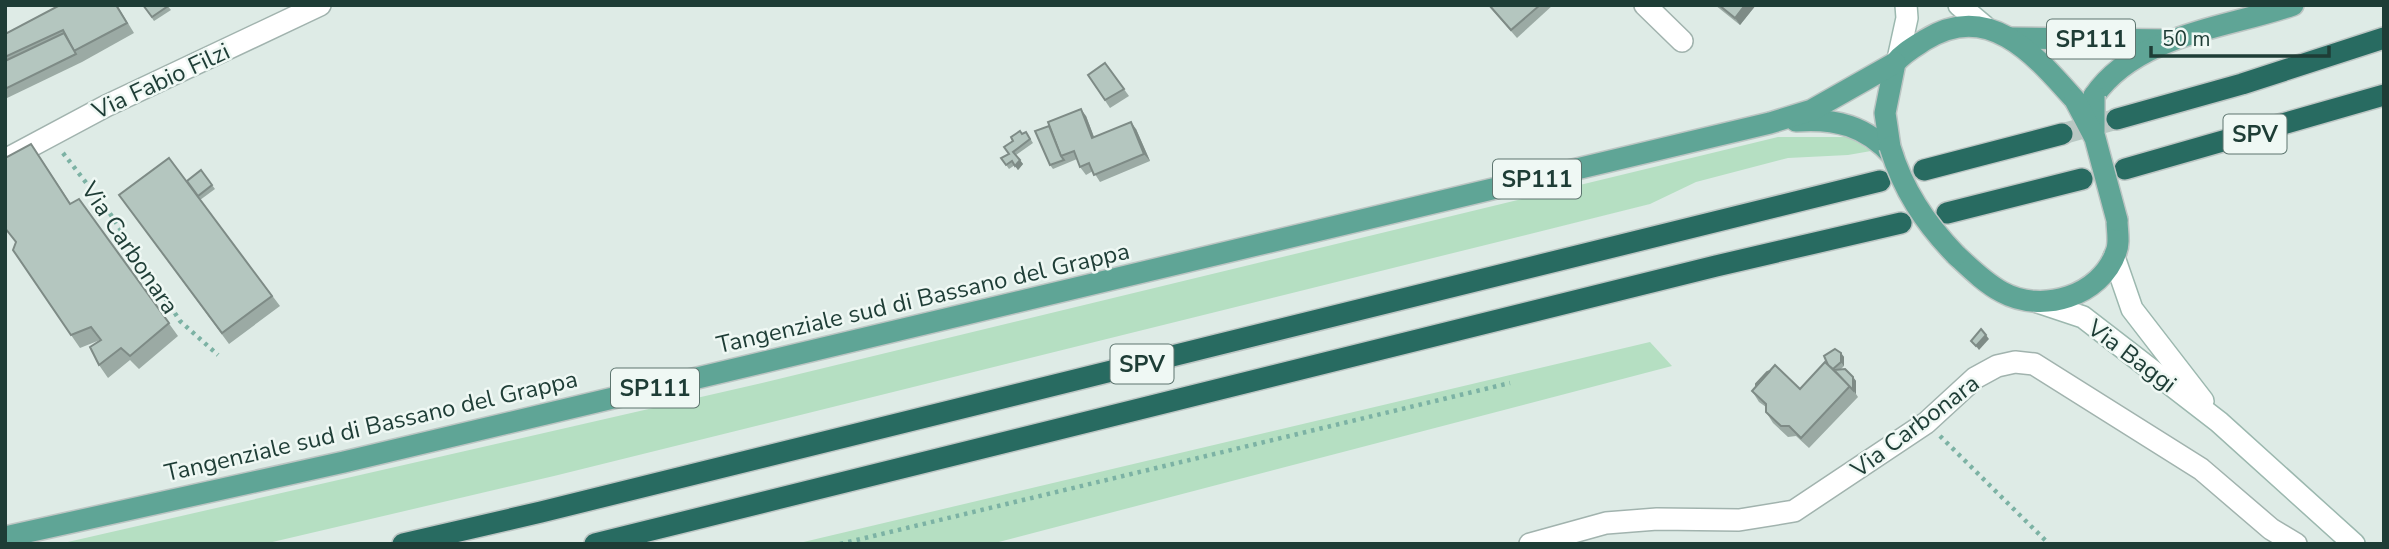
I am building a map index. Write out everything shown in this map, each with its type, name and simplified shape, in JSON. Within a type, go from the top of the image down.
[{"type":"highway","name":"SPV","points":[[2117,119],[2242,84],[2384,38]]},
{"type":"highway","name":"SPV","points":[[2125,169],[2384,95]]},
{"type":"highway","points":[[1924,170],[2062,134]]},
{"type":"highway","points":[[1947,213],[2082,179]]},
{"type":"highway","name":"SPV","points":[[403,544],[1880,181]]},
{"type":"highway","name":"SPV","points":[[595,544],[1716,266],[1901,223]]},
{"type":"main road","name":"Tangenziale sud di Bassano del Grappa","points":[[5,537],[411,446],[1770,123],[1812,110],[1897,61],[1938,32],[1960,25],[1984,26],[2010,38],[2084,98],[2118,70],[2172,40],[2293,5]]},
{"type":"main road","name":"Tangenziale sud di Bassano del Grappa","points":[[2010,38],[2172,40]]},
{"type":"main road","points":[[1897,61],[1885,113],[1890,150],[1910,198],[1932,230],[1956,255],[2003,293],[2038,302],[2070,298],[2088,289],[2118,249],[2117,220],[2092,117],[2084,98]]},
{"type":"main road","name":"Tangenziale sud di Bassano del Grappa","points":[[1770,123],[1816,119],[1864,130],[1890,150]]},
{"type":"street","name":"Via Fabio Filzi","points":[[5,160],[50,135],[320,5]]},
{"type":"street","points":[[1645,5],[1682,41]]},
{"type":"street","points":[[1897,61],[1906,30],[1906,5]]},
{"type":"street","points":[[1959,5],[1984,26]]},
{"type":"street","name":"Via Baggi","points":[[2114,257],[2132,309],[2219,422]]},
{"type":"street","name":"Via Baggi","points":[[2038,302],[2083,317],[2219,422],[2354,544]]},
{"type":"street","name":"Via Carbonara","points":[[1530,544],[1606,523],[1657,519],[1739,520],[1794,511],[1926,422],[1975,378],[2015,362],[2034,364],[2201,470],[2271,529],[2296,544]]},
{"type":"path","name":"Via Carbonara","points":[[50,135],[109,212],[180,321],[218,355]]},
{"type":"path","points":[[840,544],[1510,383]]},
{"type":"path","points":[[1926,422],[2049,544]]},
{"type":"green space","points":[[1778,137],[1849,137],[1871,151],[1788,158],[1696,182],[1650,204],[554,476],[264,544],[59,544],[762,383]]},
{"type":"green space","points":[[1650,342],[1672,366],[991,544],[795,544]]},
{"type":"building","points":[[60,5],[116,5],[127,23],[74,51],[63,30],[5,57],[5,34]]},
{"type":"building","points":[[143,5],[167,5],[168,6],[152,17]]},
{"type":"building","points":[[1489,5],[1540,5],[1511,30]]},
{"type":"building","points":[[1719,5],[1745,5],[1735,18]]},
{"type":"building","points":[[64,33],[76,54],[5,89],[5,61]]},
{"type":"building","points":[[1105,63],[1124,89],[1105,100],[1088,75]]},
{"type":"building","points":[[1081,109],[1092,138],[1131,122],[1144,154],[1094,175],[1089,163],[1080,167],[1074,151],[1061,156],[1048,122]]},
{"type":"building","points":[[1049,126],[1064,160],[1050,165],[1035,131]]},
{"type":"building","points":[[1020,131],[1022,134],[1026,132],[1030,139],[1013,152],[1020,160],[1015,166],[1012,161],[1006,165],[1001,158],[1009,154],[1004,147],[1013,141],[1011,137]]},
{"type":"building","points":[[31,144],[70,204],[79,199],[169,323],[130,356],[121,348],[99,365],[90,347],[101,340],[91,327],[71,335],[13,250],[16,242],[5,228],[5,158]]},
{"type":"building","points":[[169,158],[272,296],[222,333],[119,195]]},
{"type":"building","points":[[201,170],[212,185],[198,196],[187,181]]},
{"type":"building","points":[[1981,329],[1986,335],[1976,346],[1971,341]]},
{"type":"building","points":[[1835,349],[1841,353],[1841,362],[1833,369],[1824,356]]},
{"type":"building","points":[[1825,362],[1850,386],[1801,438],[1789,426],[1781,426],[1766,412],[1766,404],[1752,391],[1775,365],[1800,389]]},
{"type":"building","points":[[1845,369],[1853,377],[1853,390],[1834,370]]},
{"type":"tunnel","points":[[2062,134],[2117,119]]}]
